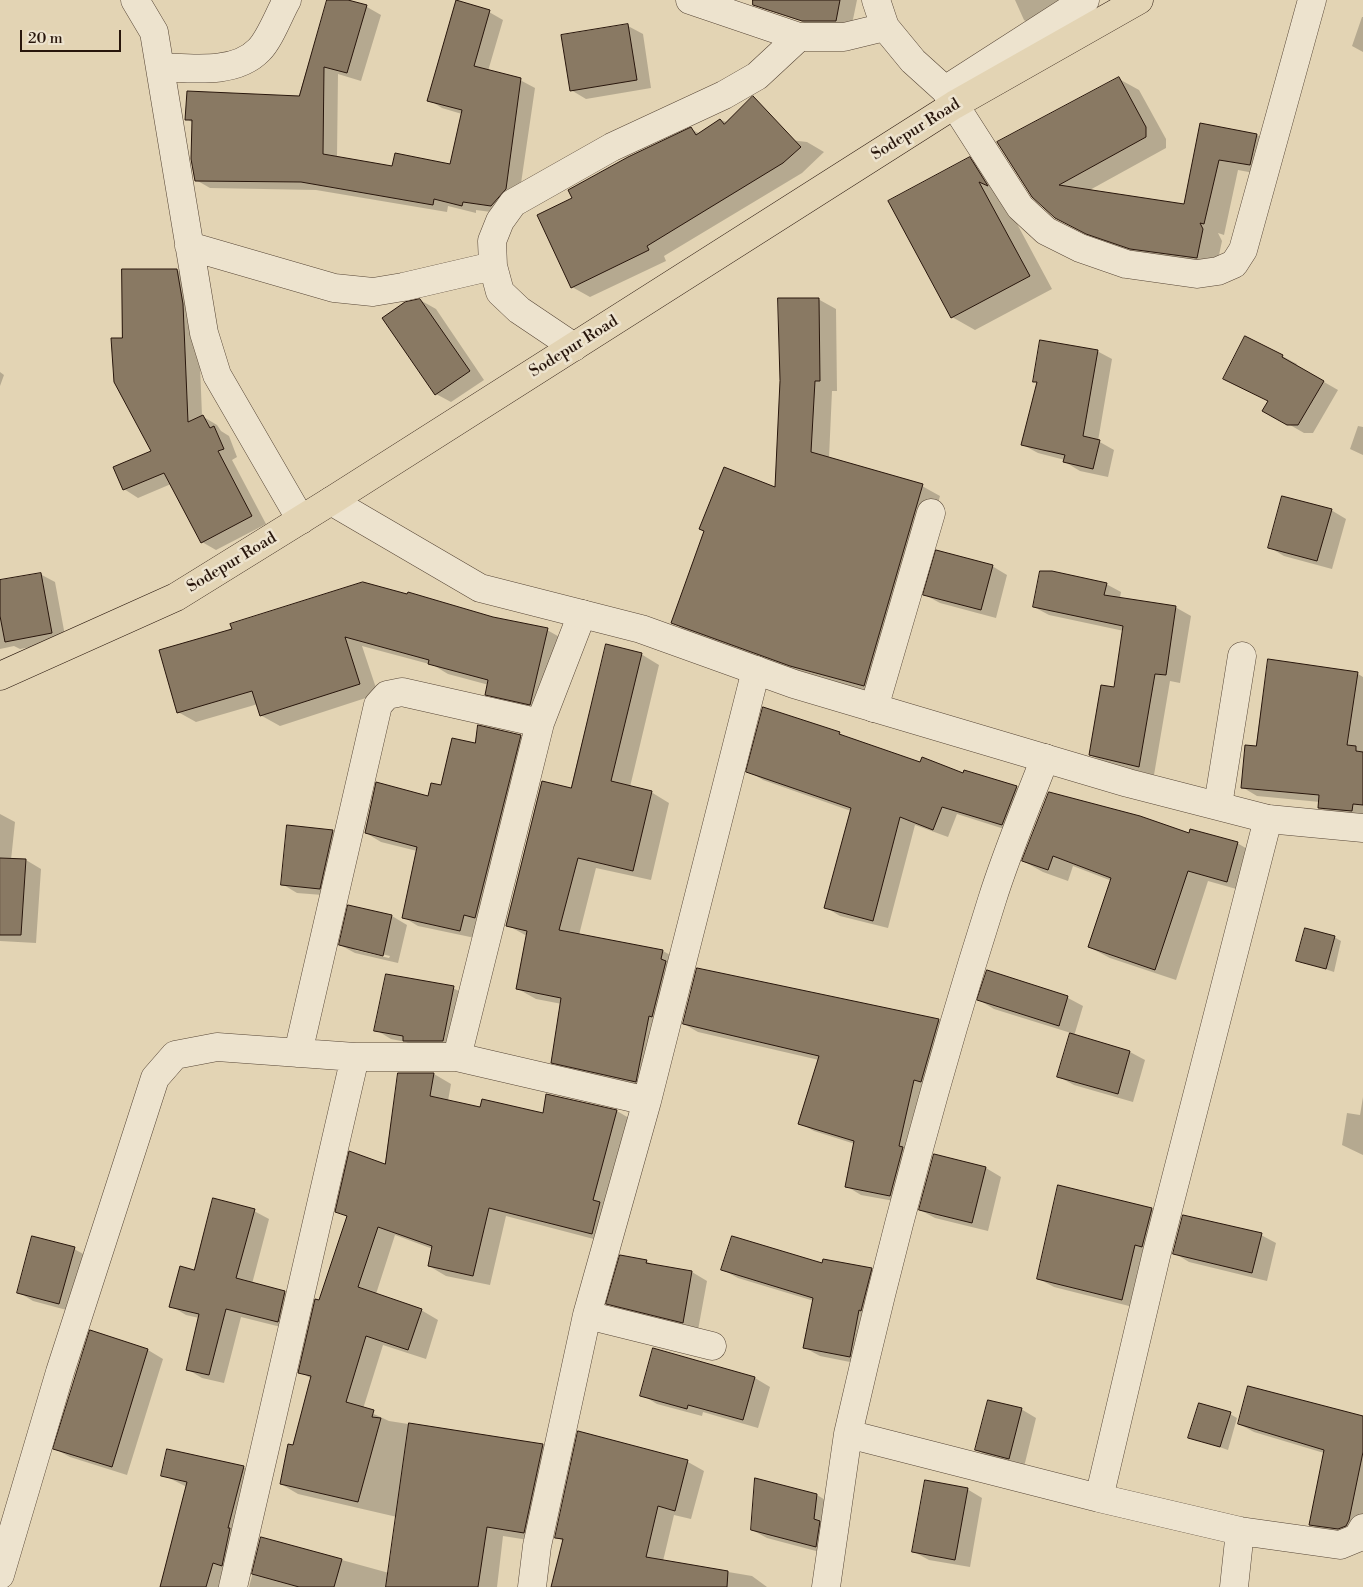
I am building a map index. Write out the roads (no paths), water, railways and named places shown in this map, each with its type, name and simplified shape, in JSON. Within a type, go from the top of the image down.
[{"type":"main road","name":"Sodepur Road","points":[[0,676],[176,597],[574,347],[949,98],[1139,0]]},
{"type":"street","points":[[135,0],[154,32],[204,333],[217,375],[301,520]]},
{"type":"street","points":[[160,67],[214,68],[240,63],[259,50],[288,0]]},
{"type":"street","points":[[690,0],[799,37],[844,37],[885,27]]},
{"type":"street","points":[[876,0],[885,27],[913,61],[949,98],[1020,207],[1046,231],[1080,248],[1126,264],[1196,274],[1218,272],[1234,264],[1243,250],[1312,0]]},
{"type":"street","points":[[949,98],[1085,0]]},
{"type":"street","points":[[574,347],[519,310],[500,292],[493,266],[492,241],[500,221],[513,203],[612,146],[724,95],[749,80],[799,37]]},
{"type":"street","points":[[189,246],[334,288],[373,292],[493,266]]},
{"type":"street","points":[[331,501],[480,588],[641,630],[794,684],[1128,783],[1268,818],[1363,828]]},
{"type":"street","points":[[874,708],[931,514]]},
{"type":"street","points":[[457,1057],[540,723],[582,614]]},
{"type":"street","points":[[1218,805],[1242,656]]},
{"type":"street","points":[[532,1587],[537,1546],[587,1315],[647,1101],[756,670]]},
{"type":"street","points":[[298,1053],[378,705],[387,695],[402,692],[540,723]]},
{"type":"street","points":[[826,1587],[848,1434],[934,1090],[993,898],[1045,758]]},
{"type":"street","points":[[1099,1498],[1156,1256],[1268,818]]},
{"type":"street","points":[[0,1575],[60,1372],[155,1078],[175,1055],[216,1047],[355,1057],[457,1057],[647,1101]]},
{"type":"street","points":[[233,1587],[355,1057]]},
{"type":"street","points":[[587,1315],[712,1346]]},
{"type":"street","points":[[848,1434],[1099,1498],[1240,1531],[1340,1545],[1358,1538],[1363,1528]]},
{"type":"street","points":[[1234,1587],[1240,1531]]}]
